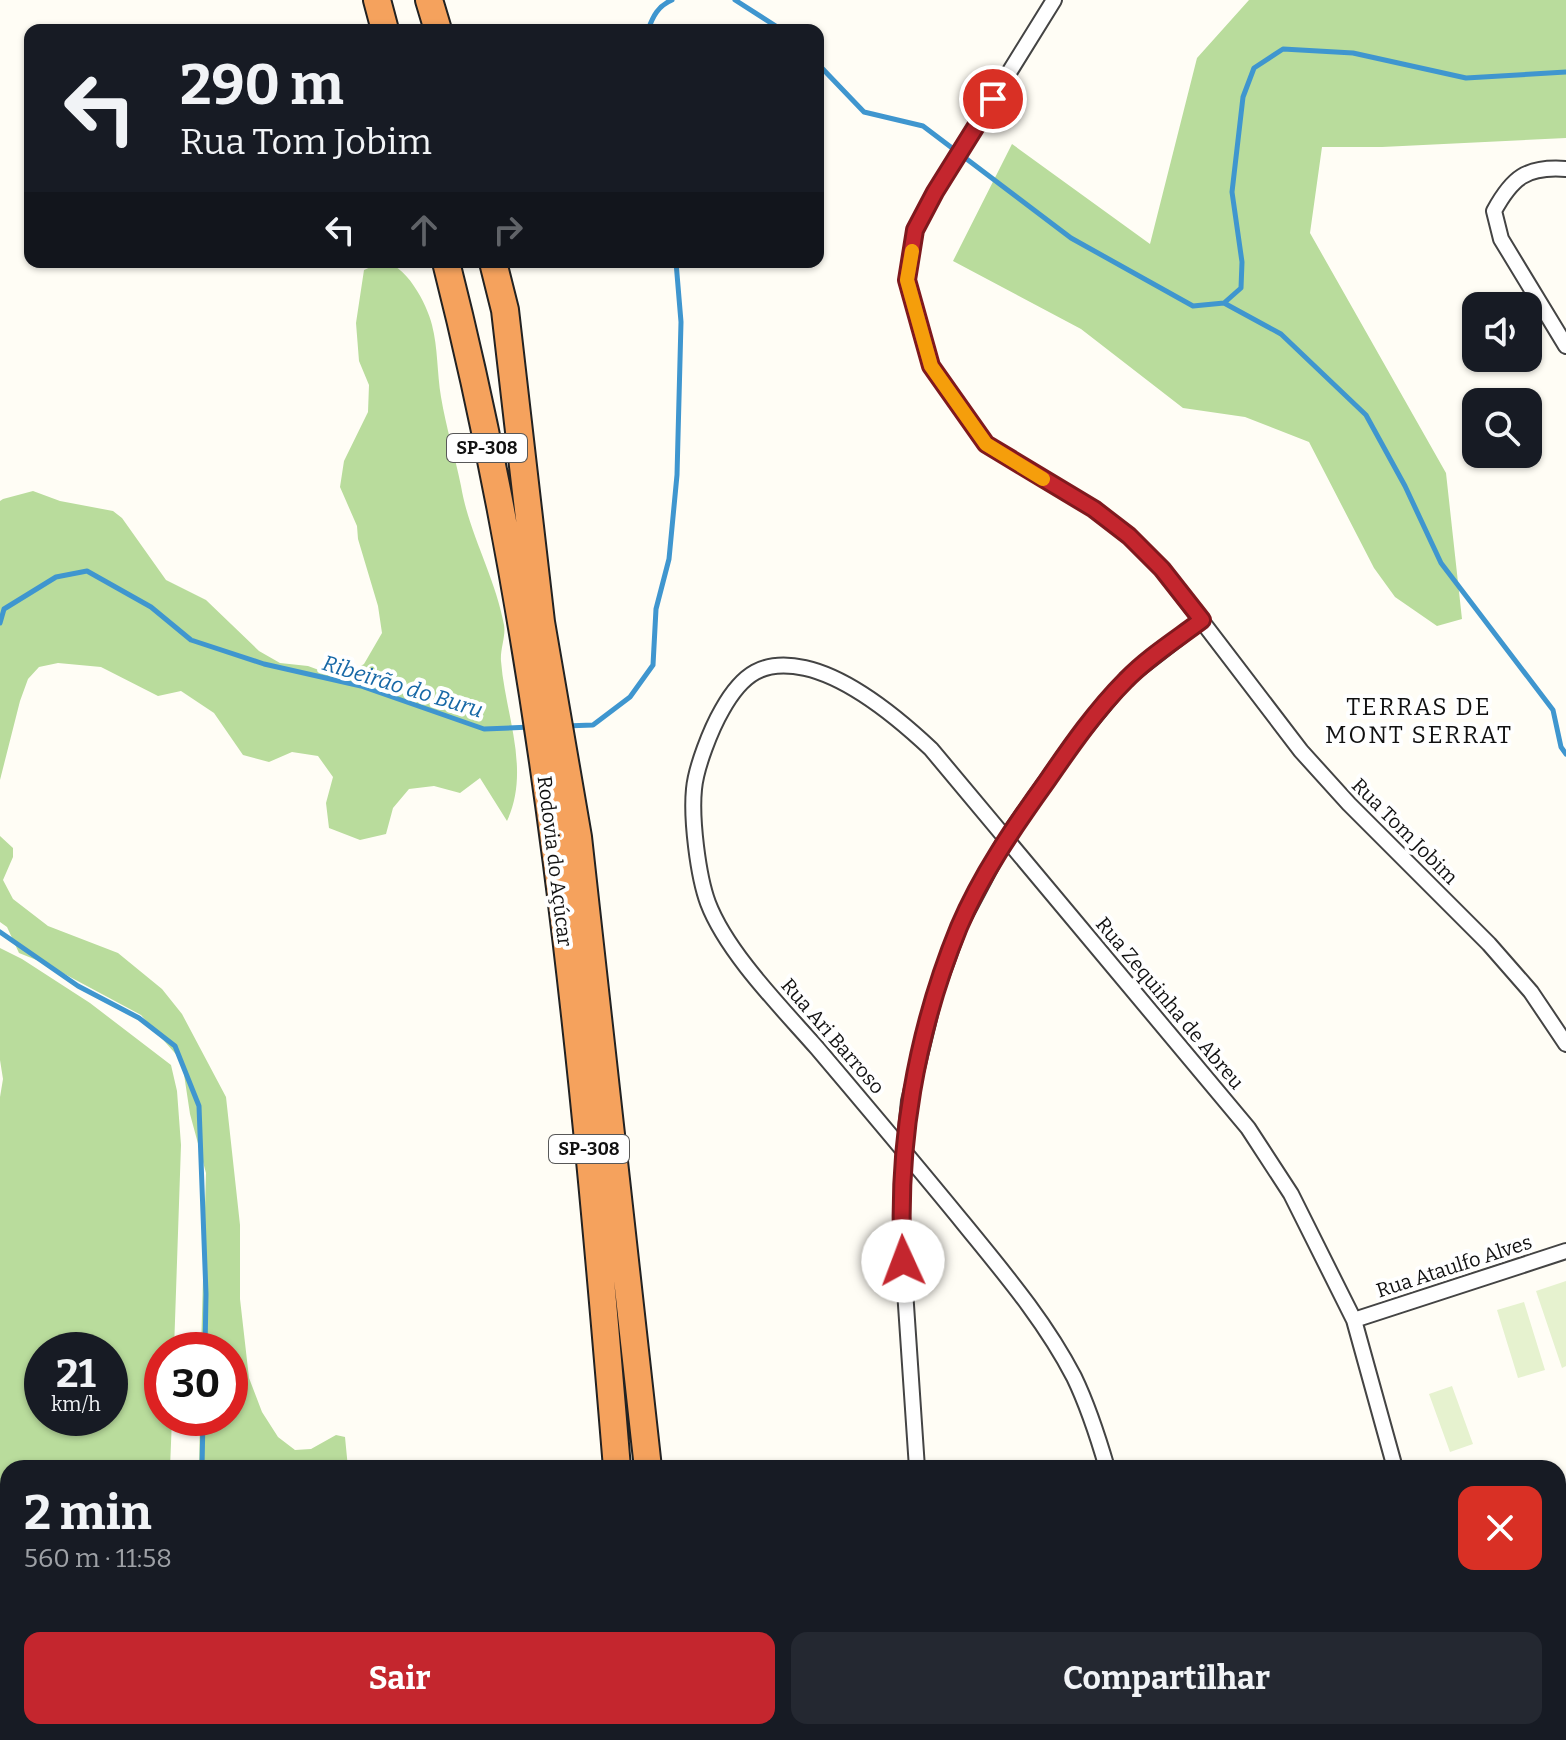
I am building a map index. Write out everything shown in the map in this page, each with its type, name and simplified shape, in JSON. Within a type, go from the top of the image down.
[{"type":"highway","points":[[377,0],[383,24]]},
{"type":"highway","points":[[429,0],[436,24]]},
{"type":"highway","name":"Rodovia do Açúcar","points":[[448,268],[578,837],[647,1460]]},
{"type":"highway","name":"Rodovia do Açúcar","points":[[494,268],[505,310],[552,831],[595,1198],[616,1460]]},
{"type":"street","name":"Rua Tom Jobim","points":[[1054,0],[935,192],[915,230],[907,280],[931,366],[986,444],[1094,509],[1129,536],[1162,569],[1301,751],[1349,804],[1489,944],[1531,992],[1566,1044]]},
{"type":"street","points":[[1566,169],[1554,168],[1525,174],[1507,186],[1494,211],[1501,239],[1566,346]]},
{"type":"street","points":[[916,1460],[901,1231],[904,1150],[909,1101],[935,994],[960,925],[1006,838],[1073,743],[1126,679],[1202,620]]},
{"type":"street","name":"Rua Zequinha de Abreu","points":[[785,664],[816,670],[860,693],[904,723],[931,749],[1248,1128],[1291,1194],[1354,1320],[1393,1460]]},
{"type":"street","name":"Rua Ari Barroso","points":[[785,664],[763,667],[736,686],[717,718],[703,757],[694,788],[695,832],[708,903],[753,974],[904,1150],[1009,1279],[1058,1349],[1094,1424],[1105,1460]]},
{"type":"street","name":"Rua Ataulfo Alves","points":[[1354,1320],[1566,1251]]},
{"type":"green space","points":[[1249,0],[1566,0],[1566,138],[1322,147],[1310,233],[1446,473],[1462,619],[1437,626],[1395,597],[1374,568],[1309,442],[1245,417],[1183,408],[1081,329],[953,261],[1012,144],[1150,244],[1197,58]]},
{"type":"green space","points":[[399,269],[420,296],[432,325],[443,408],[465,504],[495,589],[504,625],[501,661],[517,762],[514,802],[507,821],[480,778],[460,793],[434,786],[409,789],[393,808],[386,834],[360,840],[329,828],[326,803],[333,777],[318,756],[292,752],[269,762],[243,755],[214,713],[181,691],[158,696],[101,667],[58,663],[39,667],[28,679],[0,780],[0,501],[3,499],[33,491],[60,501],[113,511],[122,518],[166,580],[206,600],[259,651],[280,663],[308,666],[335,676],[364,664],[382,633],[357,526],[340,487],[344,461],[368,412],[369,385],[359,361],[356,323],[364,270]]},
{"type":"green space","points":[[0,836],[13,848],[13,857],[3,880],[13,899],[48,926],[118,953],[162,989],[182,1014],[226,1097],[240,1225],[240,1299],[244,1332],[202,1332],[206,1173],[190,1114],[182,1061],[141,1015],[44,963],[19,953],[7,927],[0,922]]},
{"type":"green space","points":[[0,948],[90,1003],[171,1065],[177,1091],[181,1145],[175,1332],[144,1332],[144,1436],[171,1436],[170,1460],[0,1460],[0,1097],[3,1079],[0,1060]]},
{"type":"green space","points":[[1566,1281],[1566,1366],[1562,1368],[1536,1291]]},
{"type":"green space","points":[[1524,1302],[1545,1370],[1518,1378],[1497,1310]]},
{"type":"green space","points":[[248,1369],[262,1412],[278,1437],[295,1450],[311,1449],[336,1435],[345,1437],[347,1460],[199,1460],[200,1436],[248,1436]]},
{"type":"green space","points":[[1452,1386],[1473,1444],[1450,1452],[1429,1394]]},
{"type":"waterway","name":"Ribeirão do Buru","points":[[650,24],[663,5],[672,0]]},
{"type":"waterway","name":"Ribeirão do Buru","points":[[735,0],[773,24]]},
{"type":"waterway","name":"Ribeirão do Buru","points":[[824,70],[864,112],[923,126],[1071,238],[1193,306],[1224,303],[1241,288],[1242,262],[1232,192],[1243,97],[1254,68],[1283,49],[1353,53],[1466,78],[1566,72]]},
{"type":"waterway","name":"Ribeirão do Buru","points":[[565,726],[593,725],[630,697],[653,665],[656,609],[669,559],[677,475],[681,322],[676,268]]},
{"type":"waterway","points":[[1224,303],[1281,334],[1366,415],[1405,486],[1441,563],[1553,710],[1561,747],[1566,754]]},
{"type":"waterway","name":"Ribeirão do Buru","points":[[0,623],[4,609],[56,577],[87,571],[151,607],[191,640],[264,664],[361,686],[484,729],[531,727]]},
{"type":"waterway","name":"Ribeirão do Buru","points":[[0,932],[78,986],[139,1018],[175,1046],[199,1106],[205,1332]]},
{"type":"waterway","name":"Ribeirão do Buru","points":[[202,1460],[203,1436]]},
{"type":"slow traffic","points":[[912,251],[907,280],[931,366],[986,444],[1043,479]]},
{"type":"district","name":"TERRAS DE MONT SERRAT","points":[[1419,721]]},
{"type":"route","points":[[903,1261],[904,1150],[909,1101],[935,994],[960,925],[1006,838],[1073,743],[1126,679],[1202,620],[1162,569],[1129,536],[1094,509],[986,444],[931,366],[907,280],[915,230],[993,99]]}]
